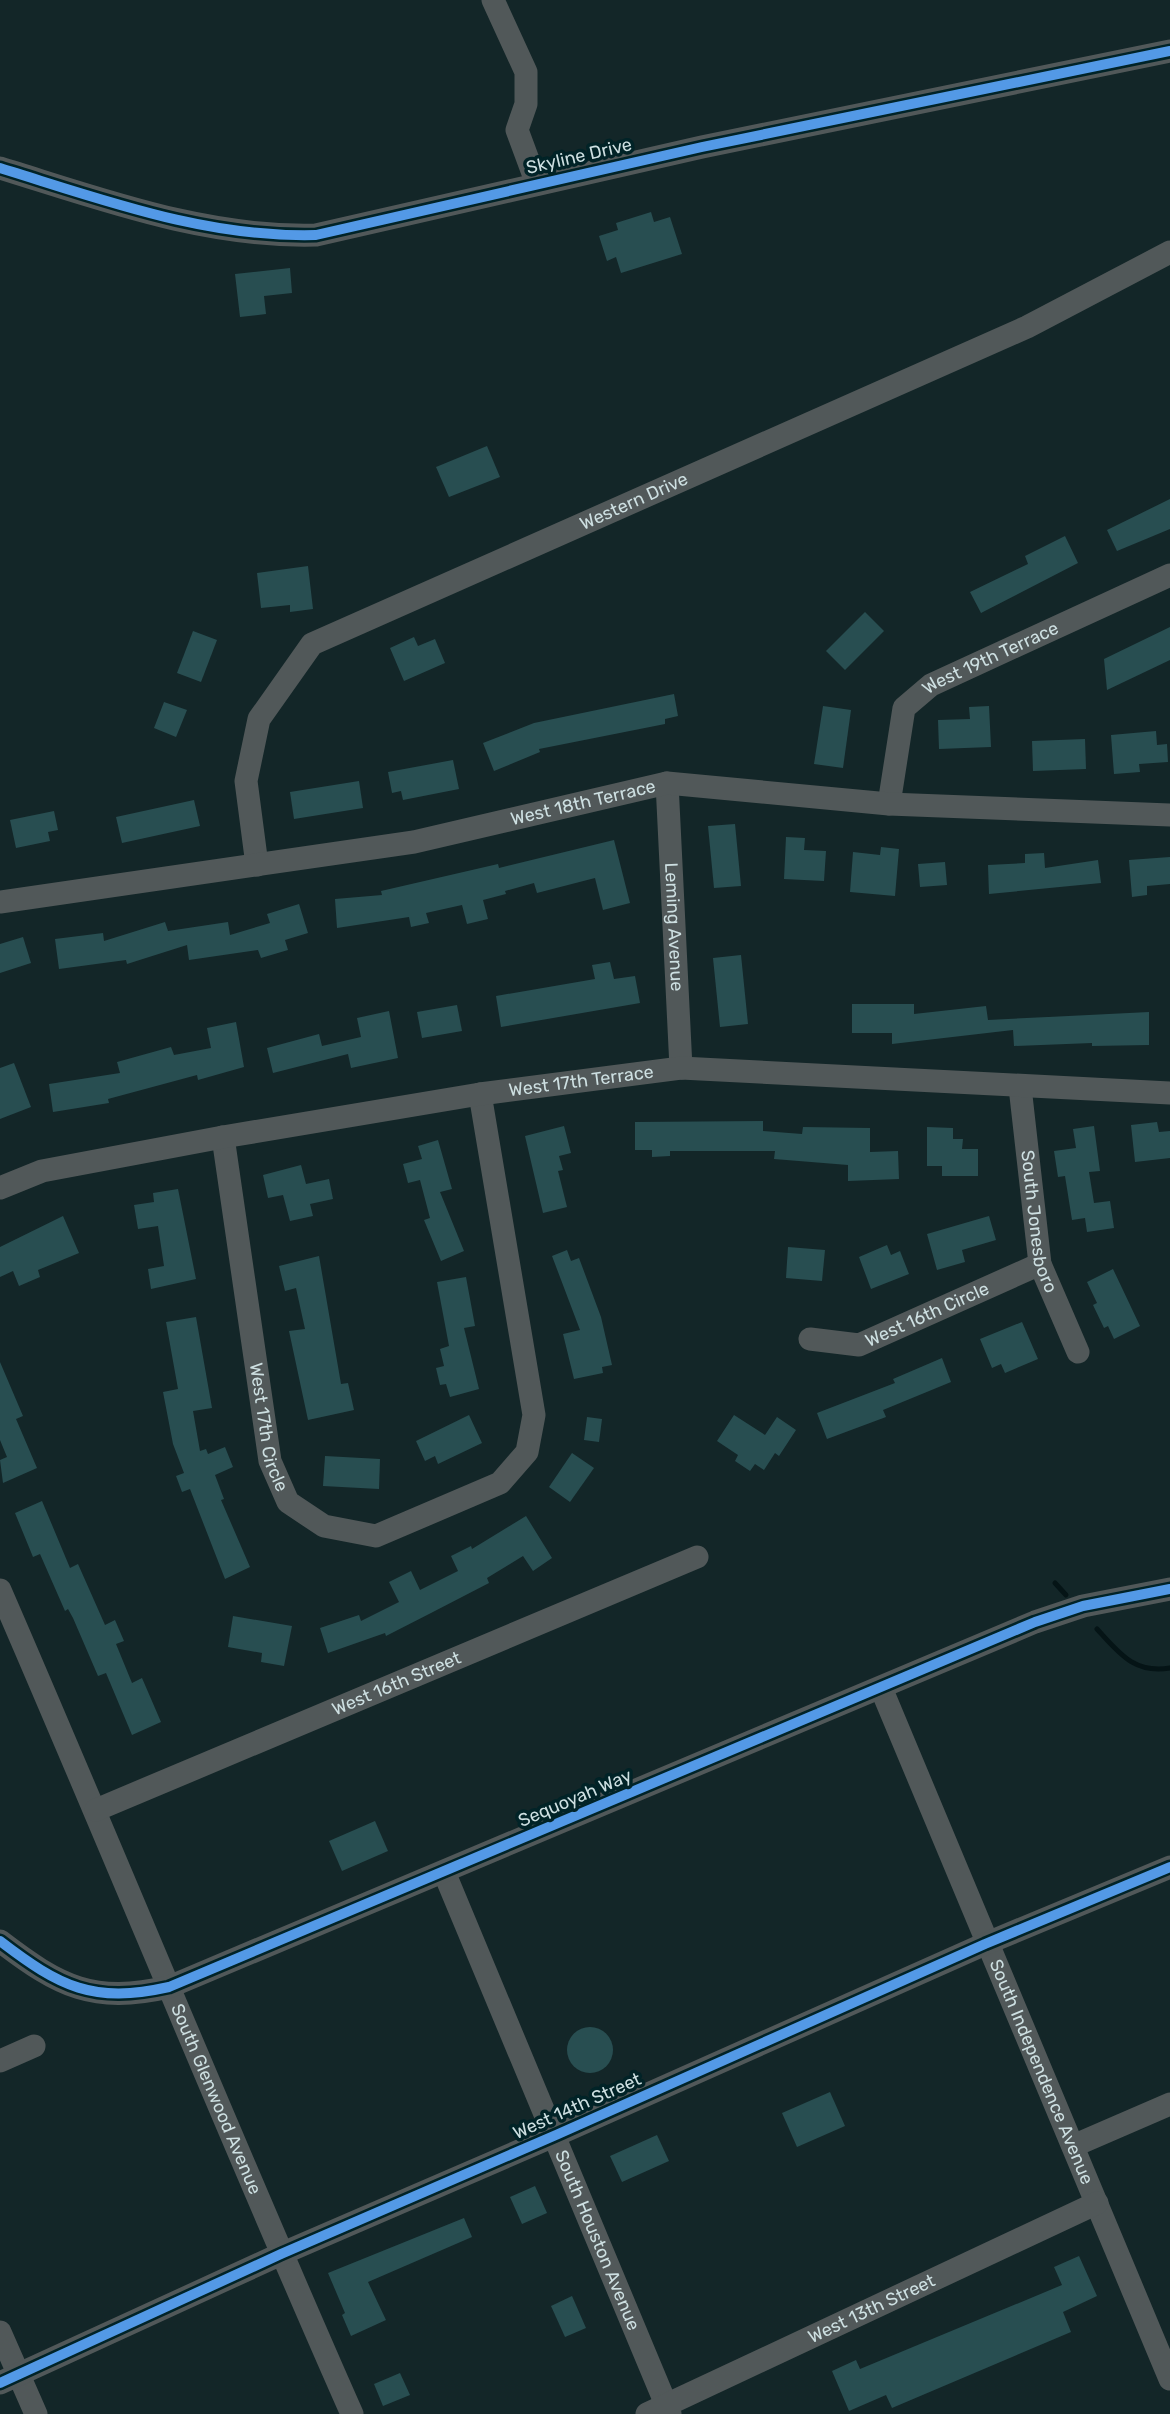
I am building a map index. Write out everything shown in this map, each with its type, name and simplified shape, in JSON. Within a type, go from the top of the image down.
[{"type":"street","points":[[493,0],[526,72],[526,104],[517,130],[537,184]]},
{"type":"street","name":"Skyline Drive","points":[[0,168],[160,217],[225,231],[271,236],[316,234],[537,184],[1170,51]]},
{"type":"street","name":"Western Drive","points":[[257,865],[246,781],[259,719],[312,644],[1027,327],[1170,252]]},
{"type":"street","name":"West 19th Terrace","points":[[889,804],[904,708],[931,685],[1170,575]]},
{"type":"street","name":"West 18th Terrace","points":[[0,902],[414,842],[667,783],[889,804],[1170,815]]},
{"type":"street","name":"Leming Avenue","points":[[667,783],[681,1068]]},
{"type":"street","name":"West 17th Terrace","points":[[0,1188],[42,1171],[223,1137],[480,1094],[681,1068],[1170,1093]]},
{"type":"street","name":"South Jonesboro","points":[[1020,1087],[1040,1264],[1078,1352]]},
{"type":"street","name":"West 17th Circle","points":[[223,1137],[270,1461],[288,1502],[324,1526],[376,1536],[499,1483],[527,1452],[534,1415],[480,1094]]},
{"type":"street","name":"West 16th Circle","points":[[810,1339],[859,1345],[1040,1264]]},
{"type":"street","name":"West 16th Street","points":[[96,1810],[697,1557]]},
{"type":"street","name":"Sequoyah Way","points":[[0,1941],[63,1983],[98,1993],[131,1996],[169,1987],[1035,1622],[1083,1606],[1170,1589]]},
{"type":"street","name":"South Glenwood Avenue","points":[[0,1590],[96,1810],[281,2254],[352,2414]]},
{"type":"street","name":"South Independence Avenue","points":[[881,1689],[985,1944],[1170,2379]]},
{"type":"street","name":"West 14th Street","points":[[9,2379],[281,2254],[985,1944],[1170,1867]]},
{"type":"street","name":"South Houston Avenue","points":[[444,1872],[556,2135],[661,2411]]},
{"type":"street","points":[[0,2061],[34,2046]]},
{"type":"street","points":[[1073,2146],[1170,2104]]},
{"type":"street","name":"West 13th Street","points":[[661,2411],[1097,2203]]},
{"type":"street","points":[[0,2332],[9,2379],[36,2414]]},
{"type":"building","points":[[651,212],[654,222],[670,217],[682,254],[621,273],[616,257],[607,261],[599,236],[618,230],[616,223]]},
{"type":"building","points":[[290,268],[292,293],[264,296],[266,314],[240,317],[235,274]]},
{"type":"building","points":[[487,446],[500,477],[449,497],[436,467]]},
{"type":"building","points":[[1170,499],[1170,529],[1117,551],[1107,530]]},
{"type":"building","points":[[1065,536],[1078,563],[981,613],[970,592],[1028,564],[1025,556]]},
{"type":"building","points":[[308,566],[313,609],[290,612],[290,605],[261,608],[257,573]]},
{"type":"building","points":[[865,612],[884,631],[845,670],[826,651]]},
{"type":"building","points":[[1170,627],[1170,660],[1107,690],[1104,659]]},
{"type":"building","points":[[193,631],[217,640],[201,682],[177,673]]},
{"type":"building","points":[[414,637],[418,646],[435,639],[445,663],[404,681],[390,648]]},
{"type":"building","points":[[674,694],[678,716],[665,719],[665,724],[539,749],[540,752],[494,771],[483,743],[534,723]]},
{"type":"building","points":[[164,702],[187,710],[176,737],[154,728]]},
{"type":"building","points":[[823,706],[851,710],[843,768],[814,764]]},
{"type":"building","points":[[989,706],[991,747],[939,749],[938,720],[970,719],[969,707]]},
{"type":"building","points":[[1156,731],[1157,745],[1167,744],[1168,762],[1139,764],[1140,772],[1114,774],[1111,735]]},
{"type":"building","points":[[1085,739],[1086,769],[1033,771],[1032,741]]},
{"type":"building","points":[[453,760],[459,789],[403,800],[401,791],[392,793],[388,772]]},
{"type":"building","points":[[359,781],[363,808],[294,819],[290,792]]},
{"type":"building","points":[[194,800],[200,826],[122,843],[116,817]]},
{"type":"building","points":[[54,811],[58,830],[48,832],[50,841],[16,848],[10,820]]},
{"type":"building","points":[[735,824],[741,886],[714,888],[708,826]]},
{"type":"building","points":[[786,837],[805,838],[804,850],[826,851],[824,881],[784,879]]},
{"type":"building","points":[[614,840],[630,903],[603,910],[595,878],[537,893],[534,883],[483,900],[488,919],[467,924],[462,905],[426,913],[429,923],[411,927],[409,917],[337,928],[335,899],[382,895],[381,891],[498,864],[499,868]]},
{"type":"building","points":[[881,847],[899,849],[895,896],[850,892],[853,852],[880,855]]},
{"type":"building","points":[[1044,853],[1045,868],[1098,860],[1101,883],[989,894],[988,865],[1025,863],[1025,854]]},
{"type":"building","points":[[1170,857],[1170,884],[1147,886],[1147,895],[1132,897],[1129,860]]},
{"type":"building","points":[[945,862],[947,885],[920,887],[918,864]]},
{"type":"building","points":[[299,904],[308,933],[285,940],[288,950],[261,958],[258,950],[189,960],[187,945],[127,964],[126,960],[59,969],[55,939],[103,933],[104,941],[165,922],[168,931],[228,922],[230,935],[270,923],[267,914]]},
{"type":"building","points":[[23,937],[31,963],[0,973],[0,944]]},
{"type":"building","points":[[741,955],[748,1024],[720,1027],[713,958]]},
{"type":"building","points":[[610,962],[614,979],[635,976],[640,1003],[501,1027],[496,996],[595,979],[592,965]]},
{"type":"building","points":[[852,1004],[914,1004],[914,1014],[986,1006],[988,1020],[1149,1012],[1149,1045],[1092,1046],[1092,1043],[1014,1046],[1013,1030],[892,1044],[892,1033],[852,1033]]},
{"type":"building","points":[[457,1005],[462,1031],[422,1038],[417,1012]]},
{"type":"building","points":[[389,1011],[398,1058],[351,1068],[348,1054],[273,1073],[267,1048],[319,1034],[322,1046],[361,1037],[357,1018]]},
{"type":"building","points":[[236,1022],[244,1067],[198,1080],[197,1075],[108,1099],[109,1103],[53,1112],[49,1084],[120,1073],[117,1062],[171,1047],[174,1055],[211,1048],[207,1028]]},
{"type":"building","points":[[14,1063],[31,1107],[0,1119],[0,1068]]},
{"type":"building","points":[[763,1121],[763,1131],[802,1134],[803,1127],[870,1128],[870,1152],[898,1151],[899,1179],[848,1181],[848,1165],[774,1159],[775,1151],[670,1151],[670,1156],[652,1157],[652,1150],[635,1150],[635,1122]]},
{"type":"building","points":[[1157,1122],[1159,1132],[1170,1131],[1170,1158],[1135,1162],[1131,1125]]},
{"type":"building","points":[[564,1126],[571,1153],[559,1156],[563,1170],[558,1171],[567,1207],[543,1213],[525,1136]]},
{"type":"building","points":[[1094,1126],[1100,1171],[1089,1172],[1094,1203],[1110,1201],[1114,1228],[1087,1232],[1085,1218],[1072,1220],[1065,1176],[1058,1177],[1054,1151],[1076,1148],[1073,1129]]},
{"type":"building","points":[[927,1127],[953,1128],[953,1139],[963,1139],[962,1149],[978,1149],[978,1176],[942,1176],[942,1166],[927,1166]]},
{"type":"building","points":[[438,1140],[452,1189],[440,1192],[464,1251],[441,1261],[424,1220],[430,1218],[420,1180],[408,1183],[403,1164],[422,1159],[418,1146]]},
{"type":"building","points":[[301,1165],[306,1184],[329,1179],[333,1199],[310,1204],[313,1216],[290,1221],[283,1195],[268,1198],[263,1175]]},
{"type":"building","points":[[178,1189],[196,1279],[151,1289],[148,1269],[164,1266],[158,1226],[138,1229],[134,1205],[154,1202],[153,1193]]},
{"type":"building","points":[[63,1216],[79,1253],[38,1270],[40,1277],[19,1286],[13,1271],[0,1277],[0,1247]]},
{"type":"building","points":[[989,1216],[996,1240],[962,1250],[965,1262],[937,1270],[927,1234]]},
{"type":"building","points":[[887,1245],[891,1255],[900,1251],[909,1274],[871,1289],[859,1257]]},
{"type":"building","points":[[788,1247],[825,1250],[822,1281],[786,1278]]},
{"type":"building","points":[[567,1250],[571,1261],[579,1258],[601,1317],[612,1365],[602,1367],[603,1373],[574,1379],[563,1334],[580,1330],[552,1256]]},
{"type":"building","points":[[319,1256],[341,1384],[348,1383],[354,1410],[308,1420],[289,1331],[305,1329],[296,1288],[285,1291],[279,1266]]},
{"type":"building","points":[[1113,1269],[1140,1326],[1114,1339],[1108,1326],[1104,1328],[1093,1305],[1097,1303],[1087,1282]]},
{"type":"building","points":[[466,1277],[475,1326],[464,1328],[479,1389],[450,1397],[446,1384],[440,1385],[436,1368],[444,1366],[440,1349],[449,1346],[437,1282]]},
{"type":"building","points":[[196,1317],[212,1408],[193,1411],[200,1451],[206,1449],[208,1454],[225,1447],[233,1467],[215,1475],[224,1499],[221,1500],[250,1567],[225,1579],[190,1489],[182,1492],[176,1476],[184,1473],[173,1444],[163,1392],[178,1389],[166,1322]]},
{"type":"building","points":[[1022,1322],[1038,1359],[1005,1373],[1001,1364],[992,1368],[980,1339]]},
{"type":"building","points":[[942,1358],[951,1382],[883,1410],[886,1417],[827,1439],[817,1413],[895,1383],[893,1379]]},
{"type":"building","points":[[0,1362],[23,1416],[16,1419],[37,1468],[3,1483],[0,1460],[7,1457],[0,1440]]},
{"type":"building","points":[[469,1415],[482,1443],[438,1464],[435,1456],[425,1461],[416,1441]]},
{"type":"building","points":[[734,1415],[765,1435],[777,1417],[796,1430],[779,1456],[775,1453],[764,1470],[755,1464],[750,1471],[735,1461],[738,1455],[717,1441]]},
{"type":"building","points":[[587,1417],[602,1419],[599,1442],[584,1440]]},
{"type":"building","points":[[572,1453],[594,1468],[570,1502],[549,1487]]},
{"type":"building","points":[[325,1456],[380,1459],[379,1489],[323,1486]]},
{"type":"building","points":[[42,1501],[70,1568],[78,1564],[105,1625],[115,1620],[124,1641],[116,1644],[132,1683],[142,1678],[161,1722],[132,1735],[106,1673],[98,1676],[73,1618],[68,1609],[65,1611],[40,1554],[33,1557],[15,1513]]},
{"type":"building","points":[[526,1516],[552,1558],[533,1571],[523,1556],[487,1578],[489,1583],[386,1636],[385,1633],[328,1653],[320,1628],[359,1615],[361,1621],[399,1602],[389,1582],[411,1571],[420,1590],[458,1571],[451,1556],[471,1546],[472,1549]]},
{"type":"building","points":[[233,1616],[292,1626],[284,1666],[261,1662],[262,1653],[228,1647]]},
{"type":"building","points":[[375,1821],[388,1851],[342,1871],[329,1841]]},
{"type":"building","points":[[590,2027],[606,2034],[613,2050],[606,2066],[590,2073],[574,2066],[567,2050],[574,2034]]},
{"type":"building","points":[[830,2092],[845,2126],[797,2147],[782,2113]]},
{"type":"building","points":[[657,2135],[669,2161],[622,2182],[610,2156]]},
{"type":"building","points":[[535,2186],[547,2213],[522,2224],[510,2197]]},
{"type":"building","points":[[464,2218],[472,2237],[368,2282],[386,2320],[351,2336],[342,2315],[345,2313],[328,2273]]},
{"type":"building","points":[[1079,2256],[1097,2296],[1063,2312],[1071,2332],[892,2408],[886,2395],[849,2411],[832,2371],[856,2360],[860,2369],[1062,2285],[1054,2267]]},
{"type":"building","points":[[572,2296],[586,2328],[565,2337],[551,2306]]},
{"type":"building","points":[[400,2373],[410,2395],[383,2406],[374,2384]]},
{"type":"waterway","points":[[1055,1583],[1066,1595]]},
{"type":"waterway","points":[[1097,1629],[1120,1653],[1137,1665],[1146,1668],[1170,1668]]},
{"type":"cycle path","points":[[0,168],[117,204],[195,224],[275,234],[316,235],[702,147],[1170,51]]},
{"type":"cycle path","points":[[0,1941],[41,1970],[78,1988],[119,1993],[169,1987],[1035,1622],[1083,1606],[1170,1589]]},
{"type":"cycle path","points":[[0,2383],[281,2254],[985,1944],[1170,1867]]}]
